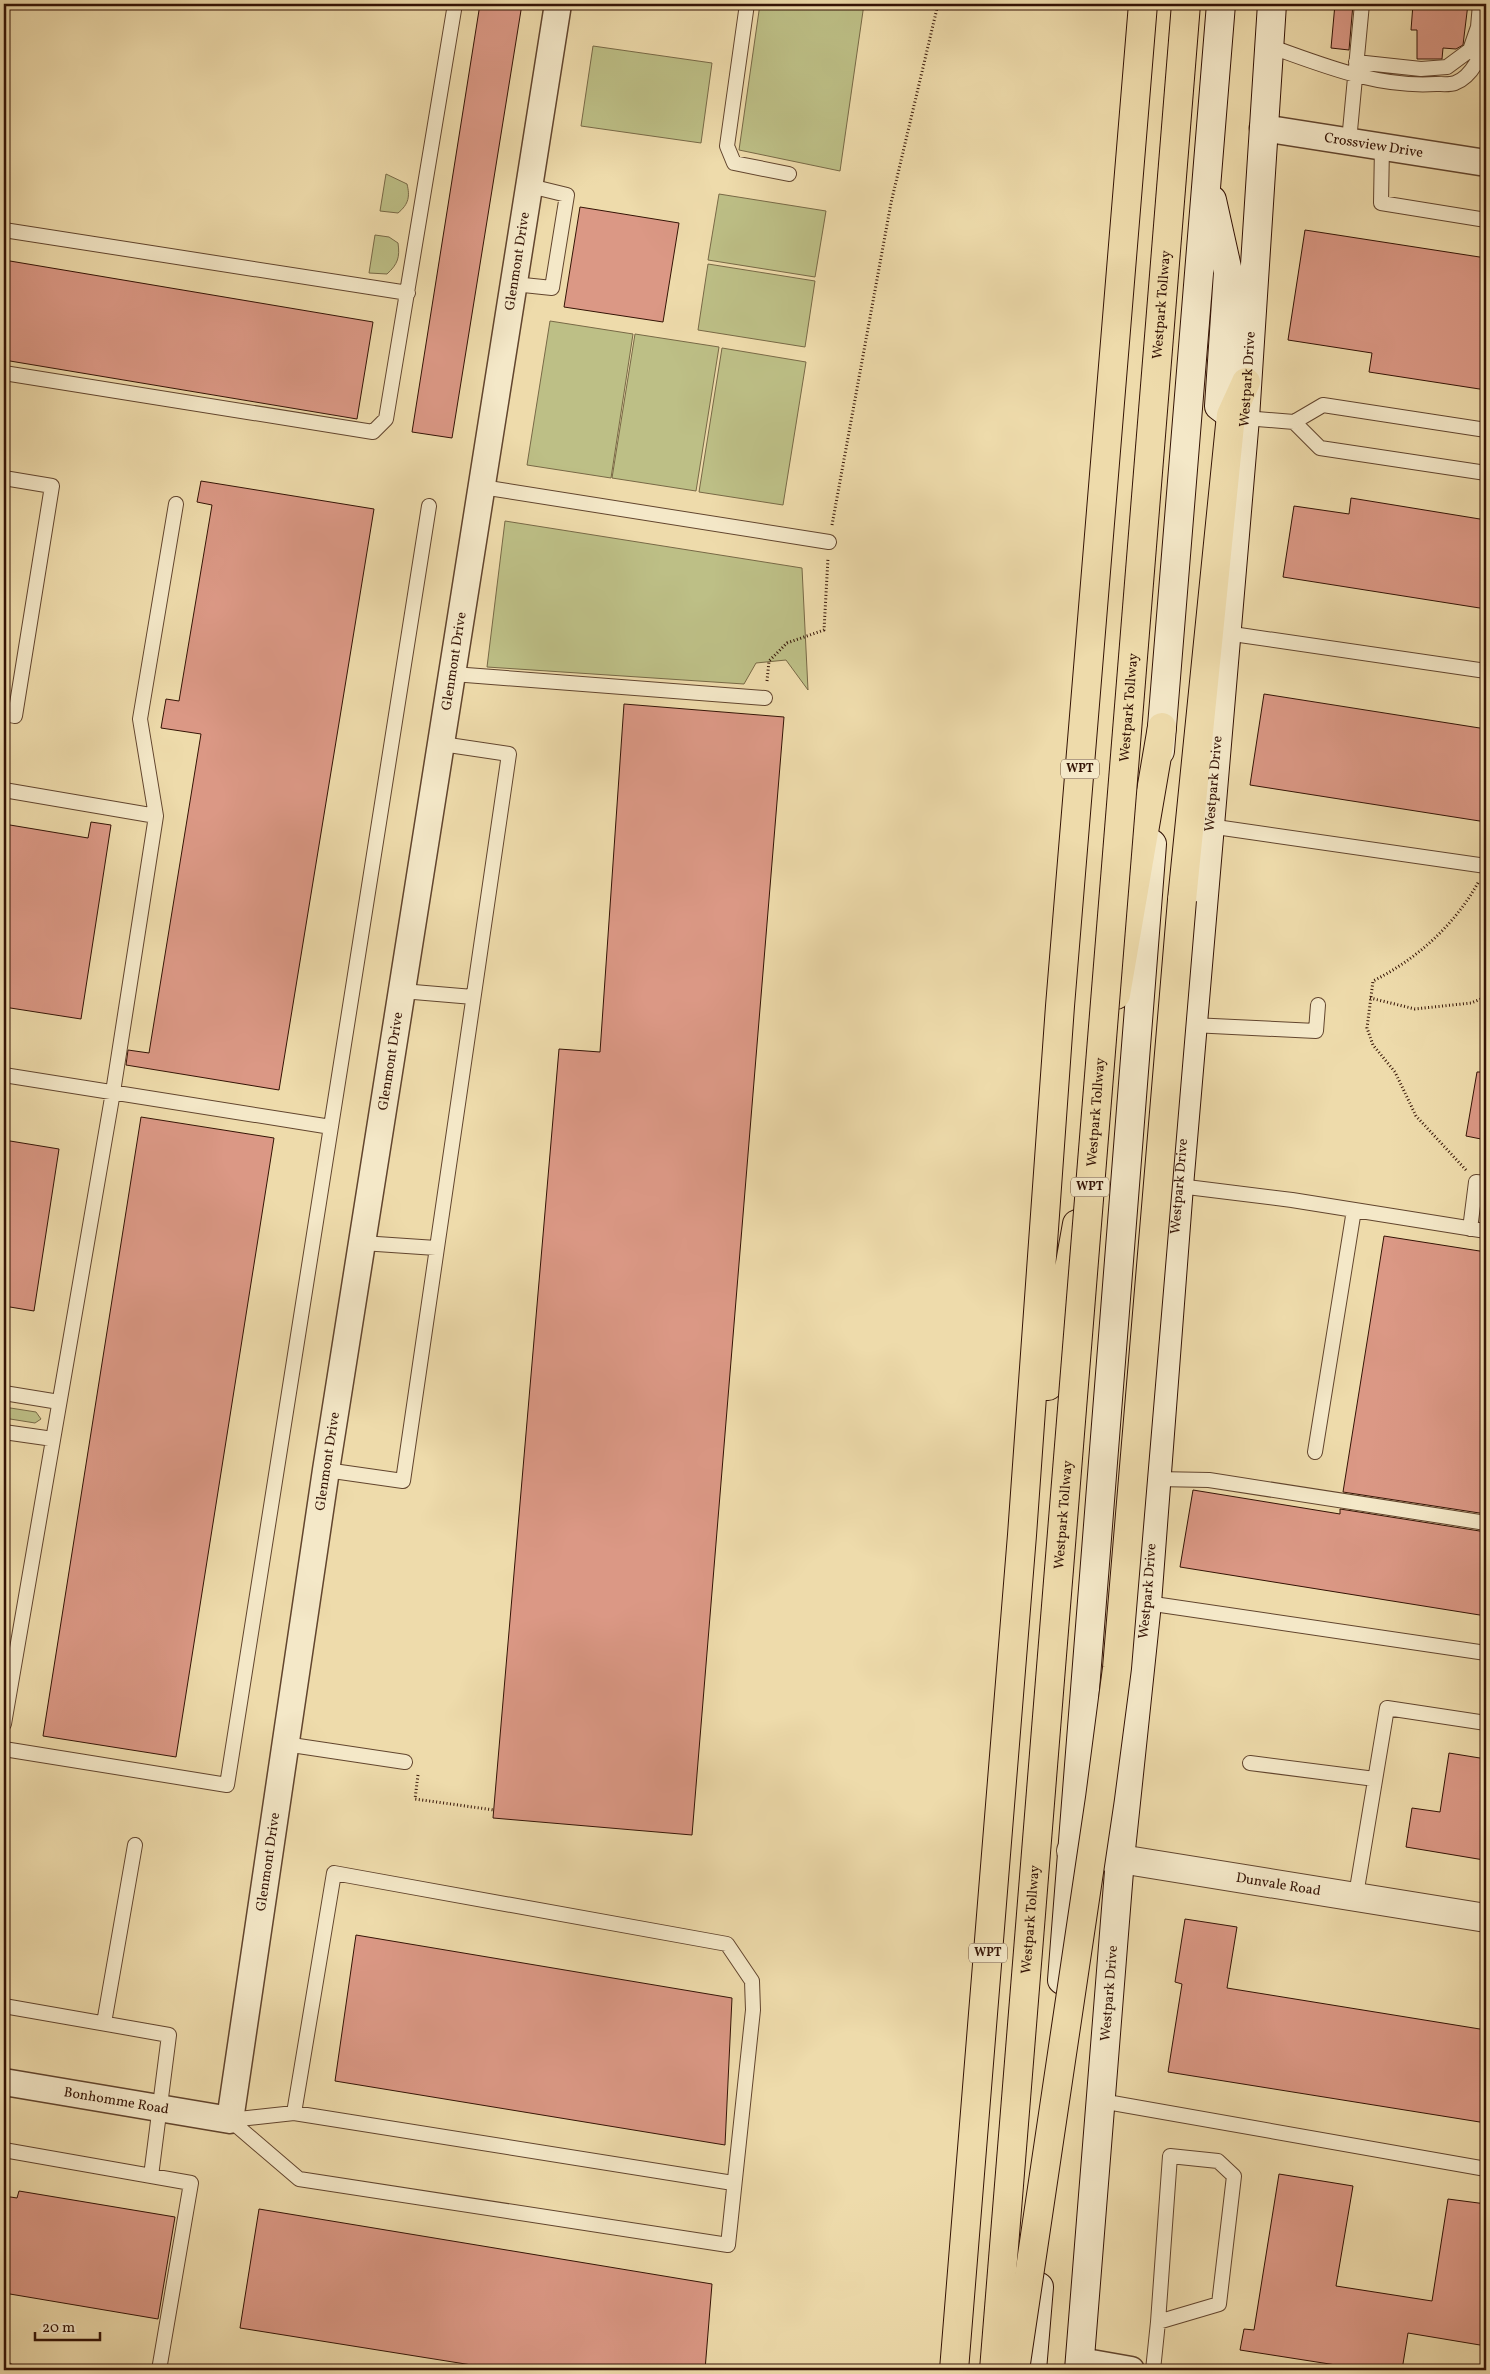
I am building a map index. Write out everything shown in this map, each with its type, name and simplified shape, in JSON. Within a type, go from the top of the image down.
[{"type":"highway","name":"WPT","points":[[954,2370],[1022,1535],[1060,1006],[1143,4]]},
{"type":"highway","name":"Westpark Tollway","points":[[994,2370],[1186,4]]},
{"type":"highway","points":[[1015,2370],[1100,1798],[1117,1668],[1182,900],[1238,416],[1246,382]]},
{"type":"highway","points":[[1022,1535],[1162,728]]},
{"type":"main road","points":[[1032,2370],[1071,1851],[1221,4]]},
{"type":"main road","name":"Westpark Drive","points":[[1246,382],[1272,4]]},
{"type":"main road","points":[[1206,172],[1228,272],[1219,406],[1238,416]]},
{"type":"main road","name":"Westpark Drive","points":[[1080,2366],[1120,1859],[1147,1603],[1178,1186],[1226,633],[1238,416]]},
{"type":"main road","name":"Dunvale Road","points":[[1071,1851],[1486,1918]]},
{"type":"street","name":"Glenmont Drive","points":[[230,2120],[326,1470],[558,4]]},
{"type":"street","name":"Crossview Drive","points":[[1263,128],[1486,163]]},
{"type":"street","name":"Bonhomme Road","points":[[4,2082],[159,2110],[230,2120]]},
{"type":"street","points":[[1080,2366],[1131,2370]]},
{"type":"lane","points":[[4,373],[373,432],[386,419],[455,4]]},
{"type":"lane","points":[[747,4],[727,146],[734,163],[789,174]]},
{"type":"lane","points":[[1349,141],[1362,4]]},
{"type":"lane","points":[[1356,62],[1421,69],[1447,67],[1470,50],[1478,27],[1480,4]]},
{"type":"lane","points":[[1269,46],[1355,77],[1422,85],[1456,83],[1475,67],[1484,48],[1486,37]]},
{"type":"lane","points":[[1382,146],[1381,203],[1486,220]]},
{"type":"lane","points":[[514,284],[552,288],[567,195],[530,186]]},
{"type":"lane","points":[[4,230],[408,293]]},
{"type":"lane","points":[[1238,416],[1294,422],[1323,405],[1486,430]]},
{"type":"lane","points":[[1294,422],[1320,448],[1486,473]]},
{"type":"lane","points":[[4,478],[52,486],[15,716],[4,714]]},
{"type":"lane","points":[[482,486],[829,542]]},
{"type":"lane","points":[[4,1724],[113,1092],[156,816],[140,719],[176,504]]},
{"type":"lane","points":[[4,1750],[227,1785],[429,506]]},
{"type":"lane","points":[[1226,633],[1486,671]]},
{"type":"lane","points":[[453,674],[765,698]]},
{"type":"lane","points":[[326,1470],[403,1480],[509,754],[442,744]]},
{"type":"lane","points":[[4,790],[156,816]]},
{"type":"lane","points":[[1210,826],[1484,871]]},
{"type":"lane","points":[[402,991],[473,997]]},
{"type":"lane","points":[[1192,1025],[1316,1030],[1318,1005]]},
{"type":"lane","points":[[4,1074],[331,1127]]},
{"type":"lane","points":[[1470,1228],[1481,1182]]},
{"type":"lane","points":[[1178,1186],[1354,1210],[1486,1231]]},
{"type":"lane","points":[[1315,1452],[1354,1210]]},
{"type":"lane","points":[[362,1243],[436,1248]]},
{"type":"lane","points":[[4,1393],[59,1402]]},
{"type":"lane","points":[[4,1432],[53,1439]]},
{"type":"lane","points":[[1156,1479],[1209,1480],[1486,1523]]},
{"type":"lane","points":[[1147,1603],[1486,1653]]},
{"type":"lane","points":[[1356,1896],[1386,1708],[1486,1723]]},
{"type":"lane","points":[[285,1744],[405,1762]]},
{"type":"lane","points":[[1250,1763],[1375,1779]]},
{"type":"lane","points":[[104,2023],[135,1845]]},
{"type":"lane","points":[[230,2120],[299,2179],[728,2246],[733,2183],[753,2010],[752,1981],[726,1944],[334,1873],[294,2113]]},
{"type":"lane","points":[[4,2006],[169,2034],[152,2176]]},
{"type":"lane","points":[[1101,2101],[1486,2169]]},
{"type":"lane","points":[[230,2120],[294,2113],[733,2183]]},
{"type":"lane","points":[[4,2150],[191,2183],[159,2370]]},
{"type":"lane","points":[[1153,2370],[1170,2156],[1218,2161],[1234,2176],[1219,2304],[1158,2322]]},
{"type":"path","points":[[765,698],[769,661],[787,643],[824,630],[829,542],[892,203],[938,4]]},
{"type":"path","points":[[1481,1182],[1416,1116],[1395,1072],[1373,1045],[1366,1028],[1372,981],[1397,969],[1438,936],[1468,900],[1484,871]]},
{"type":"path","points":[[1370,998],[1415,1009],[1443,1008],[1458,1003],[1471,1004],[1486,997]]},
{"type":"path","points":[[405,1762],[420,1764],[414,1799],[494,1810]]},
{"type":"green space","points":[[760,4],[864,4],[840,171],[739,150]]},
{"type":"green space","points":[[593,46],[712,63],[701,143],[581,126]]},
{"type":"green space","points":[[386,174],[407,184],[408,200],[398,213],[380,211]]},
{"type":"green space","points":[[719,194],[826,211],[815,277],[708,260]]},
{"type":"green space","points":[[375,235],[389,237],[398,243],[399,252],[397,260],[394,267],[387,274],[369,273]]},
{"type":"green space","points":[[708,264],[815,281],[805,347],[698,330]]},
{"type":"green space","points":[[550,321],[633,334],[611,478],[527,465]]},
{"type":"green space","points":[[635,334],[719,347],[696,491],[612,478]]},
{"type":"green space","points":[[722,348],[806,362],[783,505],[699,492]]},
{"type":"green space","points":[[505,521],[802,568],[808,690],[786,660],[756,663],[744,684],[487,667]]},
{"type":"green space","points":[[4,1407],[36,1412],[41,1419],[35,1423],[4,1418]]},
{"type":"building","points":[[480,4],[522,4],[452,438],[412,432]]},
{"type":"building","points":[[1335,4],[1353,4],[1349,50],[1331,48]]},
{"type":"building","points":[[1413,4],[1468,4],[1463,45],[1456,49],[1443,48],[1442,59],[1417,59],[1417,30],[1411,30]]},
{"type":"building","points":[[580,207],[679,223],[663,322],[564,307]]},
{"type":"building","points":[[1305,230],[1486,258],[1486,390],[1369,372],[1372,353],[1288,340]]},
{"type":"building","points":[[4,260],[373,322],[357,419],[4,360]]},
{"type":"building","points":[[201,481],[374,509],[279,1090],[126,1065],[128,1050],[149,1053],[201,734],[161,728],[166,699],[179,701],[212,505],[197,502]]},
{"type":"building","points":[[1351,498],[1486,520],[1486,609],[1283,577],[1294,506],[1349,514]]},
{"type":"building","points":[[1264,694],[1486,729],[1486,822],[1250,785]]},
{"type":"building","points":[[624,704],[784,717],[692,1835],[493,1818],[559,1049],[600,1052]]},
{"type":"building","points":[[91,822],[111,825],[81,1019],[4,1007],[4,824],[88,838]]},
{"type":"building","points":[[1477,1072],[1486,1072],[1486,1140],[1466,1136]]},
{"type":"building","points":[[141,1117],[274,1138],[176,1757],[43,1736]]},
{"type":"building","points":[[4,1140],[59,1149],[34,1311],[4,1306]]},
{"type":"building","points":[[1384,1236],[1486,1252],[1486,1514],[1343,1492]]},
{"type":"building","points":[[1193,1490],[1340,1514],[1340,1509],[1486,1532],[1486,1616],[1180,1567]]},
{"type":"building","points":[[1449,1753],[1486,1759],[1486,1847],[1484,1860],[1406,1847],[1412,1808],[1440,1812]]},
{"type":"building","points":[[1185,1919],[1237,1927],[1227,1988],[1486,2030],[1486,2123],[1168,2072],[1182,1984],[1175,1982]]},
{"type":"building","points":[[356,1935],[732,1998],[725,2145],[335,2081]]},
{"type":"building","points":[[1279,2174],[1353,2186],[1336,2286],[1432,2301],[1448,2199],[1486,2204],[1486,2346],[1408,2333],[1402,2370],[1368,2370],[1240,2350],[1244,2329],[1254,2330]]},
{"type":"building","points":[[19,2191],[175,2217],[158,2319],[4,2293],[4,2196],[17,2198]]},
{"type":"building","points":[[259,2209],[712,2284],[705,2370],[503,2370],[240,2328]]}]
